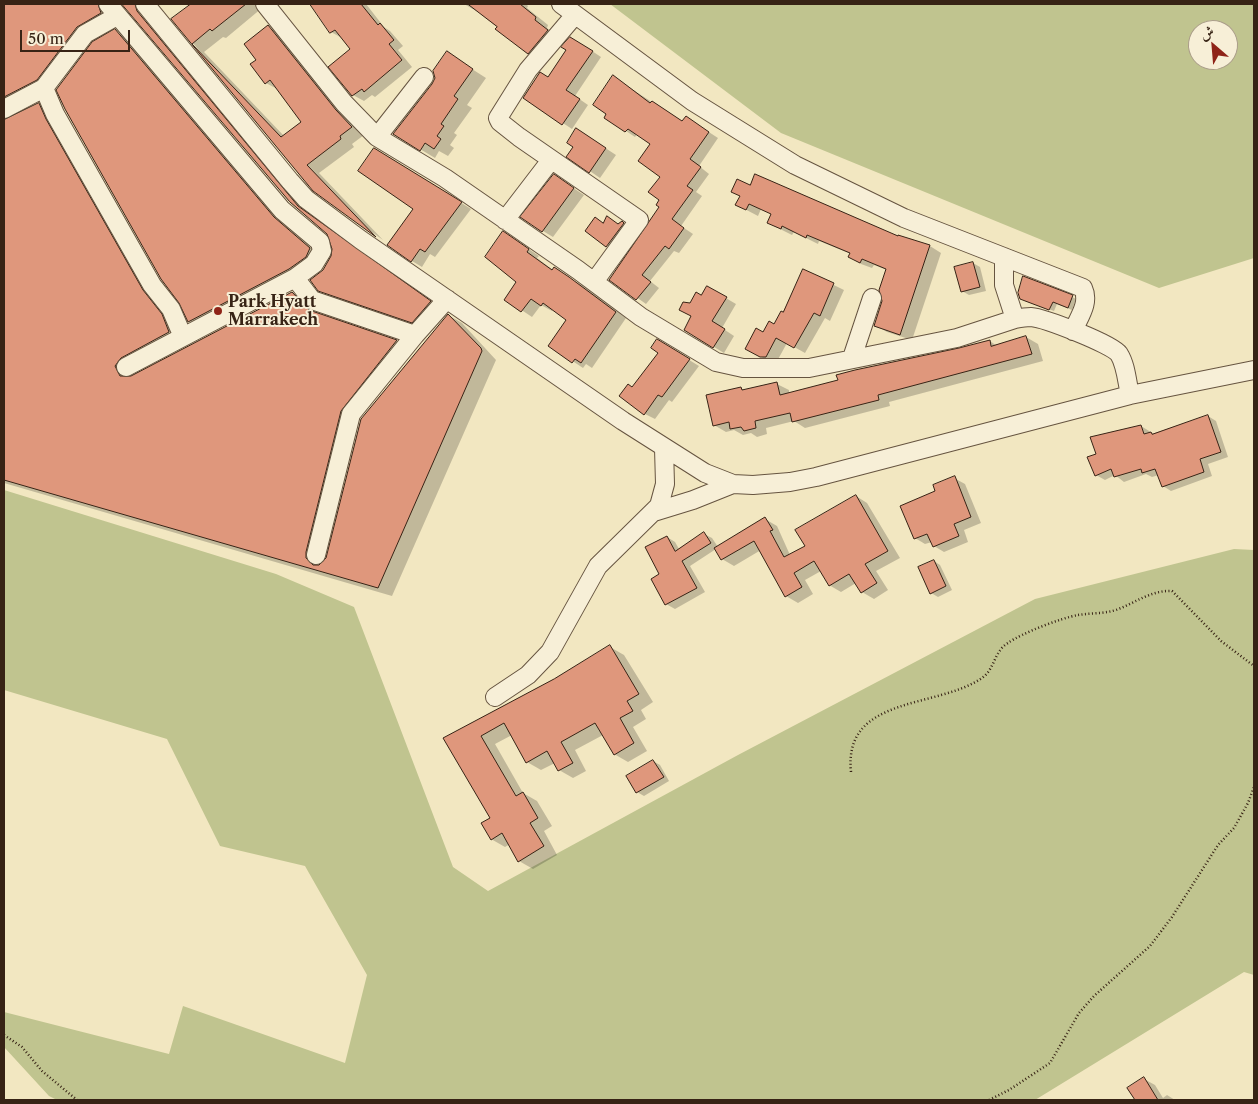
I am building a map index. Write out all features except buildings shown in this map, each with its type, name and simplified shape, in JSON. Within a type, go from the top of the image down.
[{"type":"street","points":[[145,4],[271,159],[306,199],[447,299],[664,448],[705,473],[733,484],[766,485],[816,477],[1130,395],[1254,370]]},
{"type":"street","points":[[265,4],[344,103],[378,137],[445,178],[641,317],[716,362],[743,368],[800,368],[888,353],[957,338],[1015,319],[1030,317],[1073,331],[1109,346],[1118,353],[1130,395]]},
{"type":"street","points":[[561,4],[574,16],[604,35],[692,101],[795,165],[904,218],[1083,288],[1086,294],[1085,304],[1073,331]]},
{"type":"street","points":[[4,109],[44,88],[85,34],[112,10],[282,210],[320,242],[322,251],[314,264],[295,278],[126,367]]},
{"type":"street","points":[[574,16],[528,70],[498,118],[500,122],[519,137],[639,220],[594,282]]},
{"type":"street","points":[[378,137],[424,77]]},
{"type":"street","points":[[44,88],[55,114],[152,285],[171,310],[183,337]]},
{"type":"street","points":[[505,220],[551,160]]},
{"type":"street","points":[[1004,257],[1004,285],[1015,319]]},
{"type":"street","points":[[295,278],[312,300],[415,336]]},
{"type":"street","points":[[852,358],[872,298]]},
{"type":"street","points":[[316,555],[352,414],[447,299]]},
{"type":"street","points":[[495,697],[528,675],[550,652],[598,566],[618,544],[654,512],[665,490],[664,448]]},
{"type":"street","points":[[654,512],[687,502],[733,484]]},
{"type":"street","points":[[665,490],[674,498],[687,502]]},
{"type":"path","points":[[851,772],[850,757],[856,737],[863,728],[895,706],[948,695],[982,678],[990,670],[999,650],[1019,637],[1068,618],[1115,610],[1162,591],[1172,591],[1215,636],[1254,666]]},
{"type":"path","points":[[989,1100],[1009,1090],[1050,1063],[1079,1013],[1094,996],[1150,946],[1168,923],[1218,845],[1234,828],[1248,803],[1254,786]]},
{"type":"path","points":[[4,1035],[22,1047],[42,1071],[77,1100]]},
{"type":"green space","points":[[610,4],[1254,4],[1254,258],[1159,288],[781,133]]},
{"type":"green space","points":[[4,490],[276,574],[354,607],[453,867],[488,891],[738,755],[1035,599],[1234,549],[1254,550],[1254,975],[1244,972],[1035,1100],[57,1100],[49,1096],[4,1047],[4,1012],[169,1054],[183,1006],[345,1063],[367,975],[305,866],[220,846],[167,739],[4,690]]},
{"type":"place","name":"Park Hyatt Marrakech","points":[[218,311]]}]
